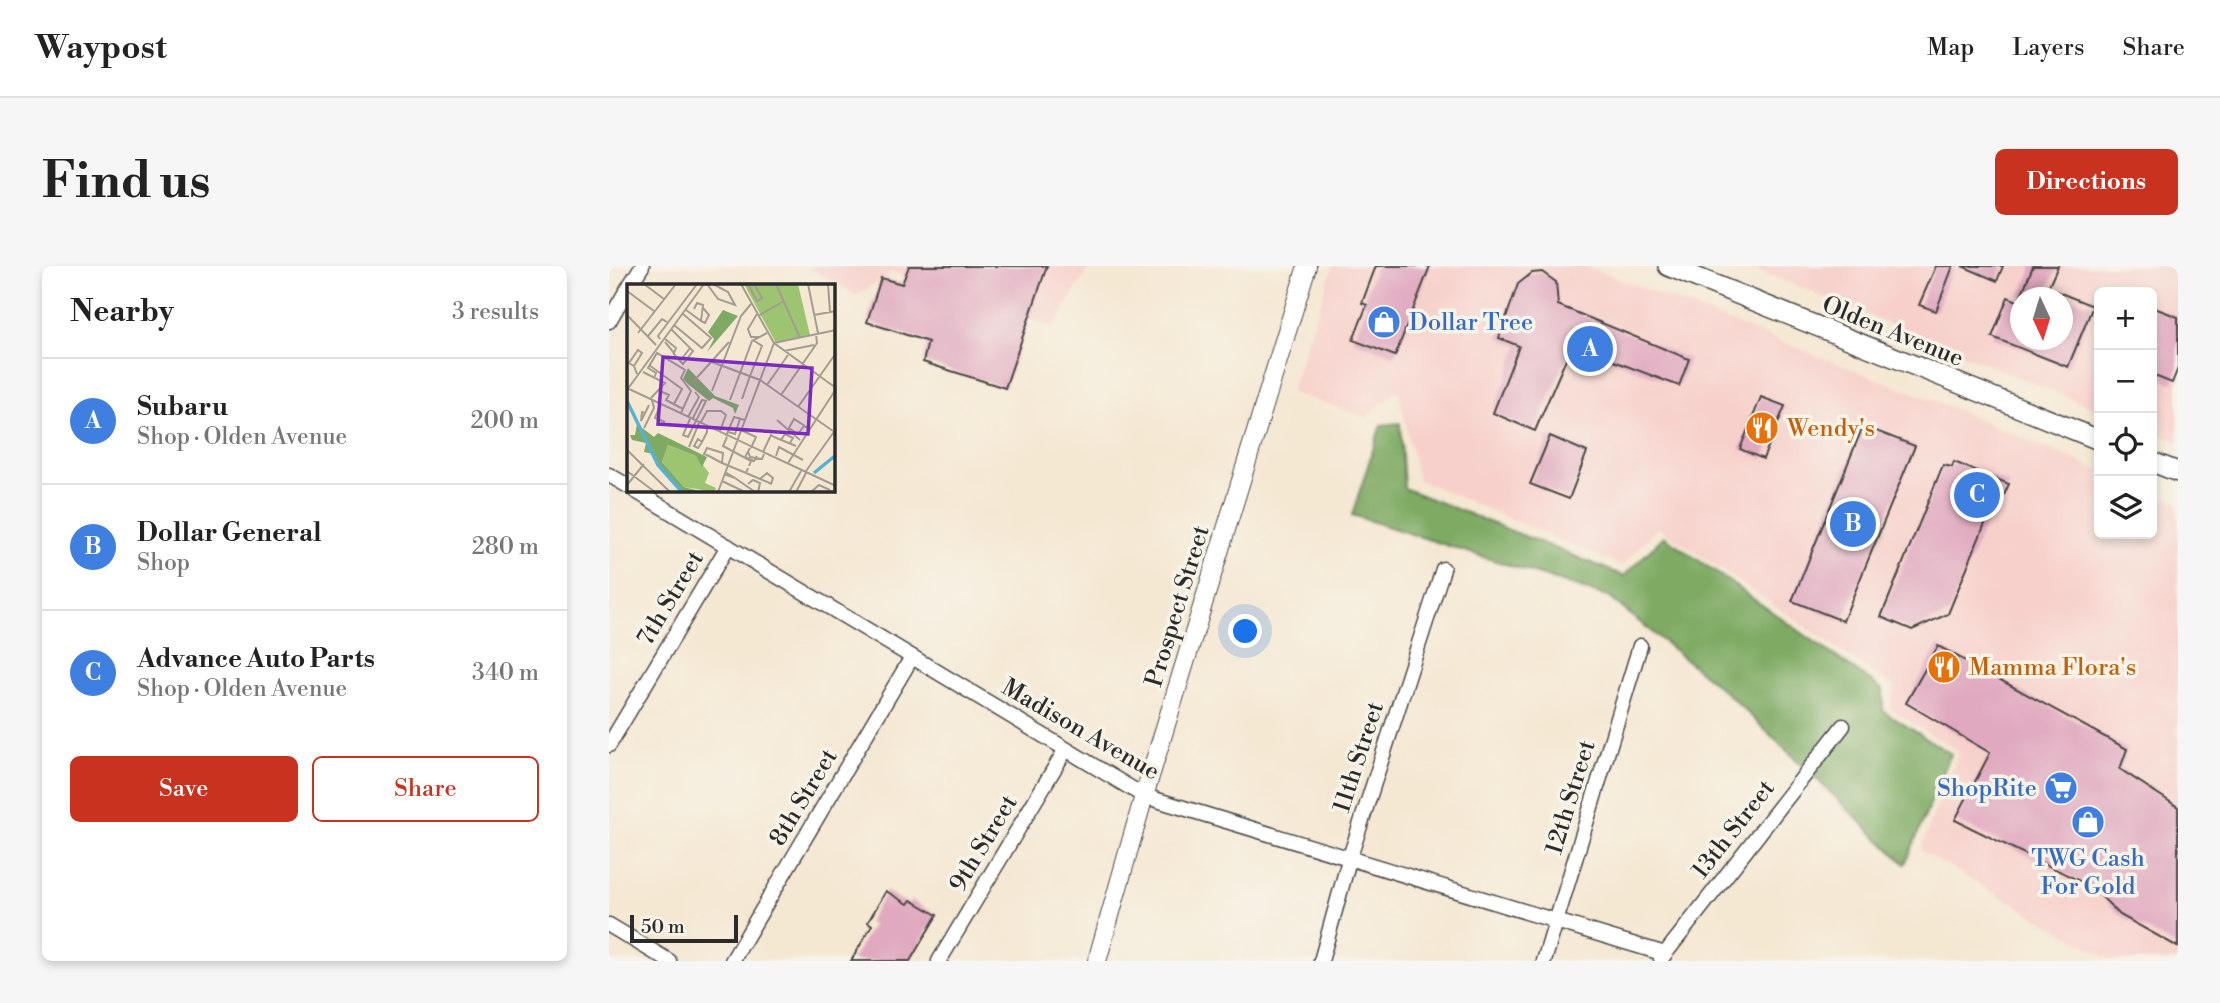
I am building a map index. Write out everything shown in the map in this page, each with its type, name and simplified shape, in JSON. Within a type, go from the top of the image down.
[{"type":"main road","name":"Olden Avenue","points":[[1668,266],[2094,438]]},
{"type":"main road","points":[[2157,463],[2178,472]]},
{"type":"street","points":[[631,284],[642,266]]},
{"type":"street","name":"Prospect Street","points":[[1097,961],[1144,796],[1307,266]]},
{"type":"street","points":[[609,321],[627,290]]},
{"type":"street","points":[[609,475],[627,485]]},
{"type":"street","name":"Madison Avenue","points":[[637,492],[1144,796],[1556,921],[1662,957]]},
{"type":"street","name":"7th Street","points":[[609,745],[728,546]]},
{"type":"street","name":"11th Street","points":[[1321,961],[1349,860],[1443,569]]},
{"type":"street","name":"12th Street","points":[[1544,961],[1640,646]]},
{"type":"street","name":"8th Street","points":[[732,961],[912,656]]},
{"type":"street","name":"13th Street","points":[[1662,957],[1843,726]]},
{"type":"street","name":"9th Street","points":[[939,961],[1066,749]]},
{"type":"street","points":[[609,925],[669,961]]},
{"type":"shaded area","points":[[808,266],[1090,266],[1054,327],[892,272],[856,296]]},
{"type":"shaded area","points":[[1333,266],[1586,266],[1953,408],[2094,468],[2094,539],[2157,539],[2157,494],[2178,503],[2178,961],[2113,961],[1920,850],[1958,752],[1889,708],[1895,687],[1658,527],[1622,566],[1418,480],[1398,390],[1366,417],[1290,392]]},
{"type":"shaded area","points":[[1748,266],[2178,266],[2178,442],[2157,433],[2157,287],[2094,287],[2094,408]]},
{"type":"green space","points":[[1400,423],[1404,488],[1624,576],[1664,536],[1883,690],[1883,711],[1951,754],[1905,864],[1730,696],[1609,597],[1352,515],[1381,425]]},
{"type":"building","points":[[909,266],[1047,266],[1005,388],[923,362],[928,342],[867,322],[881,278],[902,284]]},
{"type":"building","name":"Dollar Tree","points":[[1376,266],[1430,266],[1395,356],[1353,340],[1367,305],[1362,303]]},
{"type":"building","points":[[1936,266],[1953,266],[1936,311],[1919,305]]},
{"type":"building","points":[[1962,266],[2003,266],[1997,281]]},
{"type":"building","points":[[2033,266],[2058,266],[2048,287],[2024,287]]},
{"type":"building","points":[[1542,272],[1556,282],[1558,305],[1689,359],[1679,386],[1606,358],[1602,365],[1569,352],[1535,431],[1493,413],[1519,346],[1499,338],[1518,284],[1532,273]]},
{"type":"building","points":[[2008,297],[2010,298],[2010,344],[1992,337]]},
{"type":"building","points":[[2073,298],[2093,306],[2068,367],[2025,350],[2073,350]]},
{"type":"building","points":[[2157,309],[2178,317],[2178,368],[2172,383],[2157,377]]},
{"type":"building","name":"Wendy's","points":[[1761,397],[1785,406],[1763,459],[1740,449]]},
{"type":"building","points":[[1863,426],[1915,446],[1843,621],[1792,601]]},
{"type":"building","points":[[1550,436],[1587,452],[1569,499],[1530,484]]},
{"type":"building","points":[[1954,462],[2009,484],[1999,506],[1993,504],[1948,614],[1912,630],[1881,617],[1943,465],[1952,467]]},
{"type":"building","name":"ShopRite","points":[[1938,646],[2127,749],[2120,769],[2178,807],[2178,947],[2120,915],[2092,887],[1955,820],[1990,753],[1906,703]]},
{"type":"building","points":[[886,891],[908,904],[911,900],[937,915],[910,961],[851,961],[872,925],[868,922]]},
{"type":"place","name":"Dollar Tree","points":[[1384,322]]},
{"type":"place","name":"Subaru","points":[[1590,349]]},
{"type":"place","name":"Wendy's","points":[[1762,428]]},
{"type":"place","name":"Advance Auto Parts","points":[[1977,495]]},
{"type":"place","name":"Dollar General","points":[[1853,524]]},
{"type":"place","name":"Mamma Flora's","points":[[1944,667]]},
{"type":"place","name":"ShopRite","points":[[2061,788]]},
{"type":"place","name":"TWG Cash For Gold","points":[[2088,822]]}]
